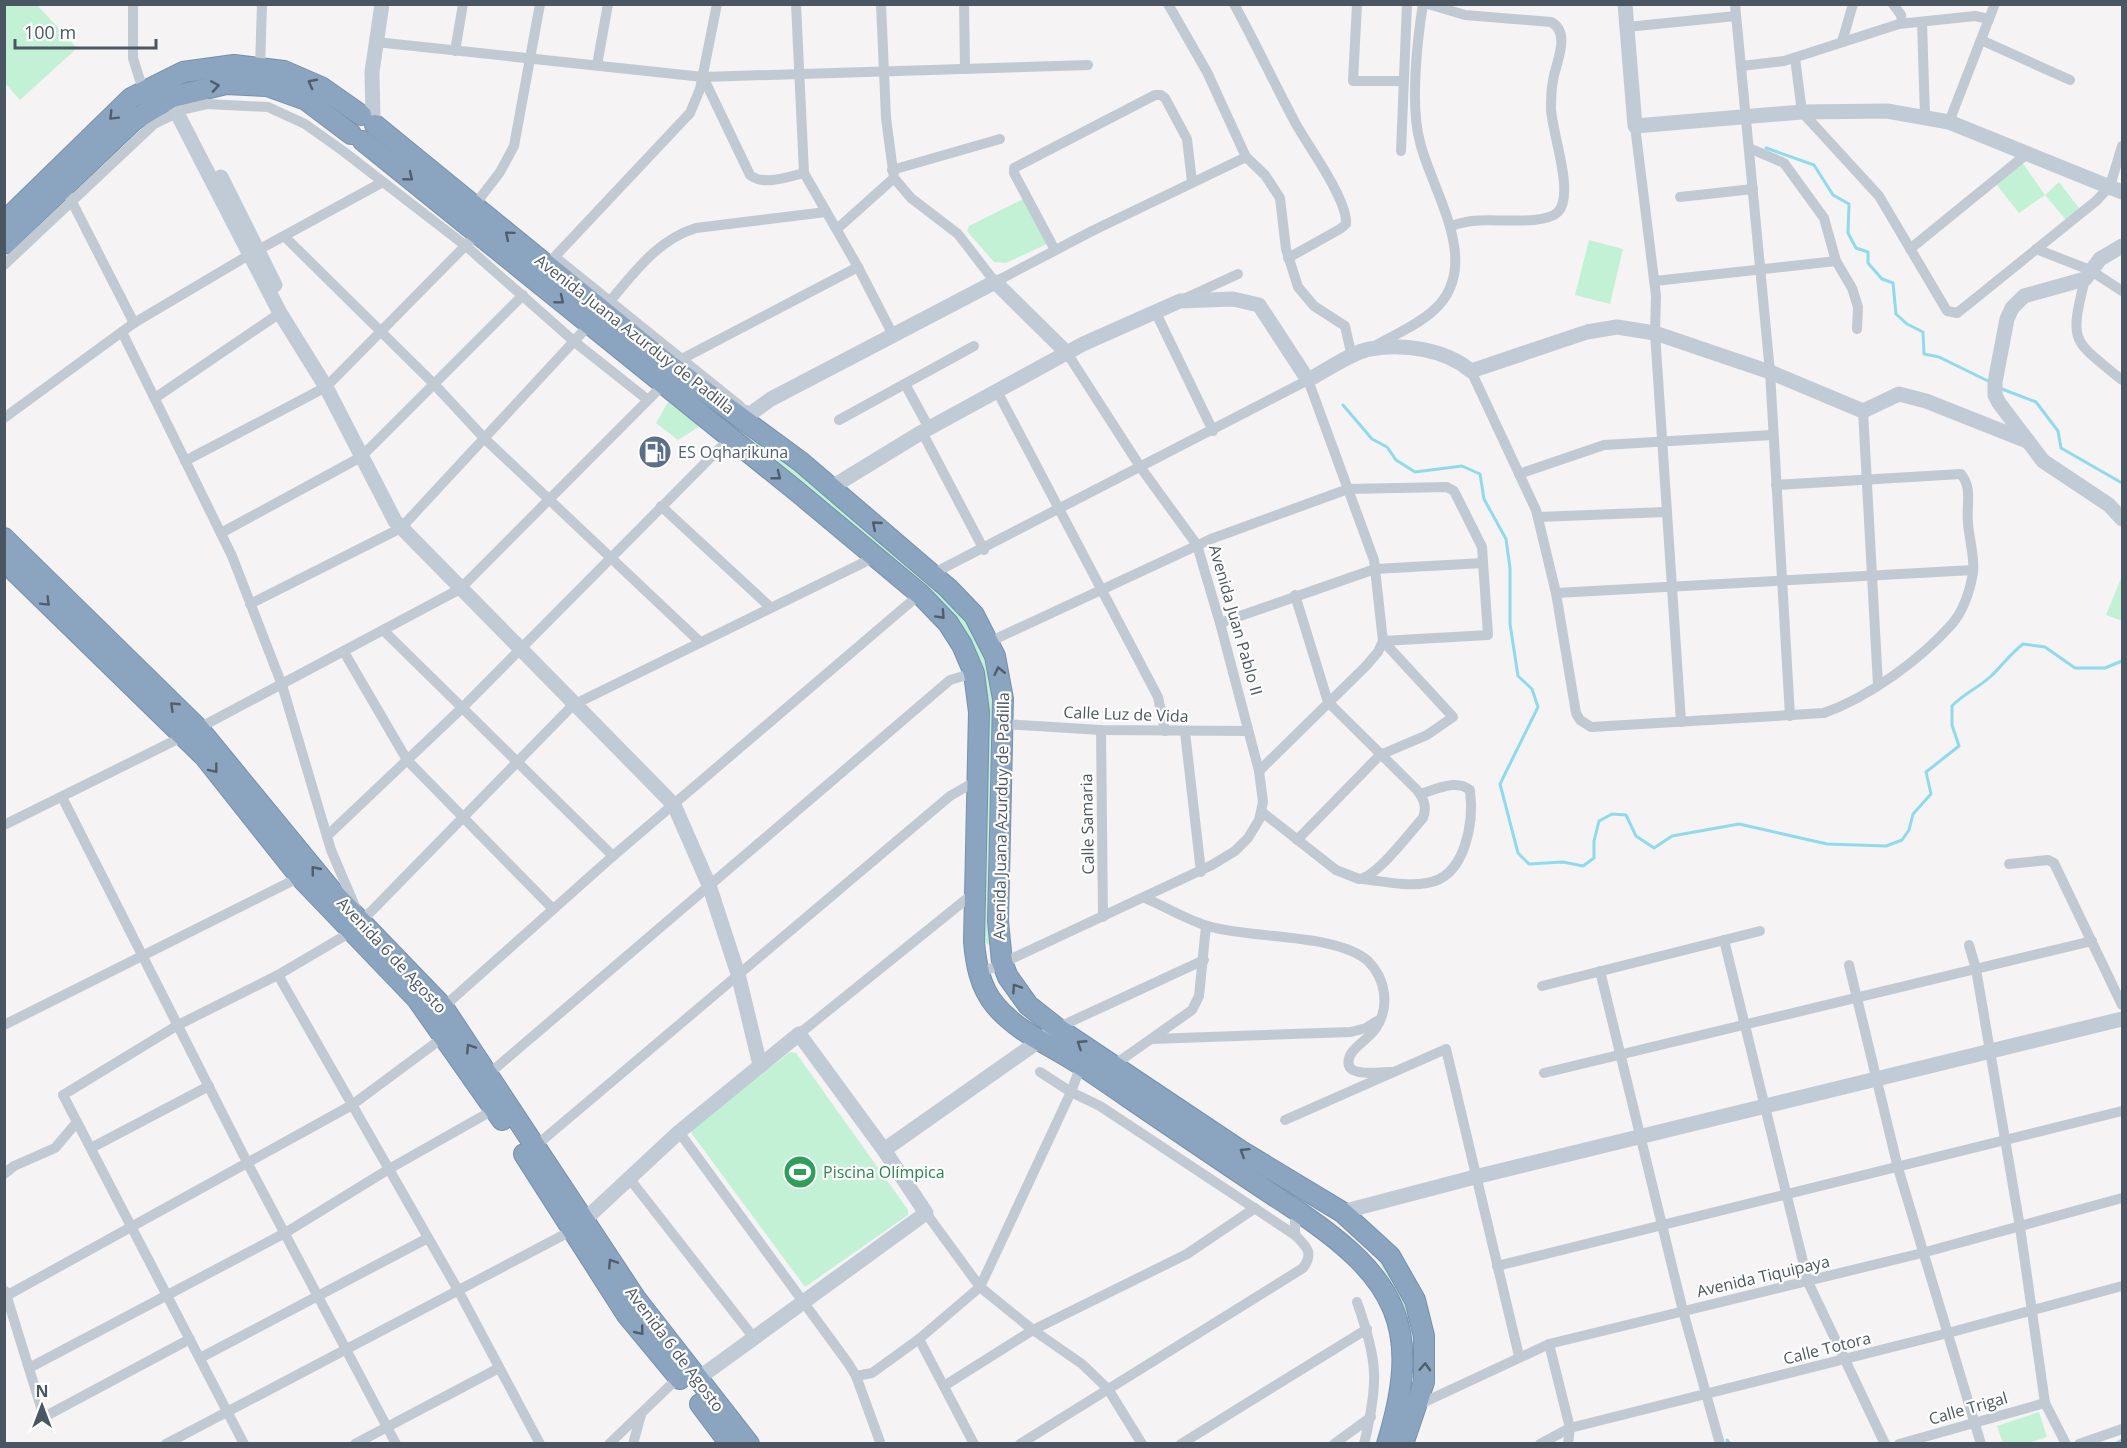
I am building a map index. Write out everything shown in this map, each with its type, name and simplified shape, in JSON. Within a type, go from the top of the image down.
[{"type":"highway","name":"Avenida Juana Azurduy de Padilla","points":[[175,99],[206,67],[260,67],[302,77],[361,124],[550,262],[676,362],[690,381],[832,487],[932,574],[974,615],[989,642],[1001,677],[1004,724],[998,921],[1002,962],[1017,992],[1028,1005],[1057,1028],[1241,1151],[1342,1212],[1390,1257],[1415,1300],[1425,1336],[1424,1382],[1404,1443]]},
{"type":"highway","name":"Avenida Juana Azurduy de Padilla","points":[[4,244],[67,194],[133,121],[175,99],[226,84],[267,86],[306,100],[361,124],[472,239],[590,324],[920,594],[955,632],[974,673],[979,712],[974,942],[979,974],[994,1004],[1014,1023],[1081,1065],[1232,1169],[1299,1212],[1332,1235],[1360,1259],[1387,1297],[1400,1332],[1404,1364],[1398,1408],[1387,1443]]},
{"type":"highway","name":"Avenida Juana Azurduy de Padilla","points":[[4,222],[120,109],[143,90],[175,99]]},
{"type":"highway","points":[[670,391],[690,381]]},
{"type":"highway","points":[[709,423],[725,405]]},
{"type":"highway","name":"Avenida 6 de Agosto","points":[[6,549],[92,637],[192,732],[336,896],[356,927]]},
{"type":"highway","name":"Avenida 6 de Agosto","points":[[192,732],[204,756],[300,877],[356,927],[437,1012],[578,1225],[636,1299],[730,1443]]},
{"type":"highway","name":"Avenida 6 de Agosto","points":[[437,1012],[445,1036],[482,1079],[495,1110],[530,1151]]},
{"type":"highway","points":[[1232,1169],[1260,1177],[1309,1205],[1342,1212],[1348,1231],[1379,1268],[1387,1297]]},
{"type":"highway","name":"Avenida 6 de Agosto","points":[[687,1375],[749,1443]]},
{"type":"street","points":[[133,4],[133,58],[143,90]]},
{"type":"street","points":[[260,67],[262,4]]},
{"type":"street","points":[[361,124],[372,72],[382,4]]},
{"type":"street","points":[[455,51],[463,4]]},
{"type":"street","points":[[474,206],[500,172],[514,146],[540,4]]},
{"type":"street","points":[[597,65],[608,4]]},
{"type":"street","points":[[717,4],[703,77],[690,113],[550,262],[610,301],[676,362],[750,414]]},
{"type":"street","points":[[796,4],[804,173],[858,267],[893,335]]},
{"type":"street","points":[[881,4],[893,174]]},
{"type":"street","points":[[964,4],[965,69]]},
{"type":"street","points":[[1168,4],[1207,72],[1246,157],[1264,175],[1280,198],[1288,258],[1298,287],[1305,298],[1344,326],[1353,357]]},
{"type":"street","points":[[1234,4],[1297,126],[1326,173],[1346,215],[1346,224],[1340,229],[1288,258]]},
{"type":"street","points":[[1357,4],[1353,81],[1403,81]]},
{"type":"street","points":[[1401,151],[1407,4]]},
{"type":"street","points":[[932,574],[984,550],[1213,431],[1425,317],[1443,300],[1450,287],[1455,257],[1450,226],[1419,139],[1416,74],[1425,4],[1465,15],[1555,24],[1561,36],[1551,94],[1553,130],[1564,182],[1564,193],[1559,211],[1547,218],[1472,221],[1450,226]]},
{"type":"street","points":[[1625,4],[1635,126],[1654,281],[1655,333],[1681,722]]},
{"type":"street","points":[[1735,4],[1770,372],[1790,716]]},
{"type":"street","points":[[1842,42],[1853,4]]},
{"type":"street","points":[[1893,4],[1901,15],[1902,23]]},
{"type":"street","points":[[1949,122],[1994,6]]},
{"type":"street","points":[[1627,27],[1736,16]]},
{"type":"street","points":[[1741,66],[1795,58],[1902,23],[1975,16],[1989,19]]},
{"type":"street","points":[[1922,22],[1925,116]]},
{"type":"street","points":[[1981,40],[2070,80]]},
{"type":"street","points":[[376,42],[703,77],[1088,65]]},
{"type":"street","points":[[1795,58],[1802,112],[1879,196],[1947,311],[1957,313],[2096,201],[2116,189]]},
{"type":"street","points":[[703,77],[750,175],[756,180],[764,181],[804,173]]},
{"type":"street","points":[[1055,250],[1014,173],[1014,168],[1155,95],[1161,95],[1187,140],[1192,182]]},
{"type":"street","points":[[175,99],[268,107],[305,124],[381,183],[472,239],[523,295],[576,343],[648,400]]},
{"type":"street","points":[[175,99],[395,521],[573,705],[674,805],[709,885],[738,974],[760,1065]]},
{"type":"street","points":[[1635,126],[1802,112],[1887,111],[1949,122],[2116,189]]},
{"type":"street","points":[[837,229],[893,174],[1000,140]]},
{"type":"street","points":[[2116,189],[2122,146]]},
{"type":"street","points":[[1749,148],[1784,163],[1824,218],[1836,261],[1851,288],[1858,307],[1857,329]]},
{"type":"street","points":[[1910,249],[2028,153]]},
{"type":"street","points":[[750,414],[771,399],[1055,250],[1246,157]]},
{"type":"street","name":"Avenida Juan Pablo II","points":[[893,174],[911,198],[958,234],[995,282],[1067,353],[1141,468],[1197,545],[1259,771],[1262,812]]},
{"type":"street","points":[[4,418],[134,323],[381,183]]},
{"type":"street","points":[[1680,197],[1753,189]]},
{"type":"street","points":[[4,265],[67,194],[134,323]]},
{"type":"street","points":[[610,301],[654,250],[682,232],[696,228],[826,212]]},
{"type":"street","points":[[285,237],[434,384],[485,439],[700,642]]},
{"type":"street","points":[[185,460],[326,387],[472,239]]},
{"type":"street","points":[[2122,246],[2109,252],[2087,275],[2024,296],[2012,308],[2007,318],[1995,395],[2009,419],[2043,461],[2109,505],[2122,519]]},
{"type":"street","points":[[2036,249],[2122,291]]},
{"type":"street","points":[[255,253],[280,313],[305,350]]},
{"type":"street","points":[[1654,281],[1836,261]]},
{"type":"street","points":[[676,362],[858,267]]},
{"type":"street","points":[[832,487],[925,430],[1067,353],[1238,274]]},
{"type":"street","points":[[2087,275],[2075,319],[2078,339],[2087,351],[2122,380]]},
{"type":"street","points":[[220,533],[361,457],[523,295]]},
{"type":"street","points":[[1180,301],[1233,299],[1260,305],[1308,380],[1375,569],[1383,641],[1378,652],[1259,771]]},
{"type":"street","points":[[155,398],[280,313]]},
{"type":"street","points":[[1156,313],[1213,431]]},
{"type":"street","points":[[250,604],[401,528],[576,343],[590,324]]},
{"type":"street","points":[[1471,370],[1587,332],[1617,327],[1655,333],[1770,372],[1863,411],[1899,394],[1926,401],[2027,441]]},
{"type":"street","points":[[122,332],[220,533],[282,685],[356,927]]},
{"type":"street","points":[[838,420],[974,346]]},
{"type":"street","points":[[1368,349],[1418,348],[1461,362],[1471,370],[1538,517],[1556,593],[1575,705],[1580,720],[1591,727],[1824,713],[1843,706],[1910,665],[1953,623],[1962,608],[1973,570],[1967,520],[1969,495],[1966,481],[1961,474],[1776,484]]},
{"type":"street","points":[[905,384],[984,550]]},
{"type":"street","points":[[4,825],[63,799],[460,589],[648,400],[670,391]]},
{"type":"street","points":[[998,391],[1158,697],[1165,731]]},
{"type":"street","points":[[725,405],[750,414]]},
{"type":"street","points":[[1863,411],[1878,685]]},
{"type":"street","points":[[1519,474],[1604,445],[1772,435]]},
{"type":"street","points":[[327,836],[462,708],[729,439]]},
{"type":"street","points":[[989,642],[1197,545],[1348,489],[1447,487],[1454,491],[1482,547],[1488,635],[1383,641]]},
{"type":"street","points":[[661,506],[770,607]]},
{"type":"street","points":[[1538,517],[1666,512]]},
{"type":"street","points":[[244,1443],[63,1095],[178,1025],[278,975],[356,927],[573,705],[875,557]]},
{"type":"street","points":[[1220,623],[1375,569],[1483,563]]},
{"type":"street","points":[[1556,593],[1973,570]]},
{"type":"street","points":[[437,1012],[613,856],[920,594]]},
{"type":"street","points":[[1295,595],[1328,702],[1420,794],[1425,805],[1423,818],[1371,873],[1359,879]]},
{"type":"street","points":[[383,630],[613,856]]},
{"type":"street","points":[[1297,840],[1380,755],[1427,735],[1453,717],[1383,641]]},
{"type":"street","points":[[344,652],[408,760],[553,909]]},
{"type":"street","points":[[482,1079],[950,680],[974,673]]},
{"type":"street","name":"Calle Luz de Vida","points":[[1004,724],[1101,730],[1248,731]]},
{"type":"street","name":"Calle Samaria","points":[[1101,730],[1103,917]]},
{"type":"street","points":[[1185,732],[1201,872]]},
{"type":"street","points":[[530,1151],[950,796],[978,780]]},
{"type":"street","points":[[979,974],[1201,872],[1242,845],[1256,827],[1262,812],[1336,870],[1359,879],[1427,883],[1440,879],[1457,864],[1465,849],[1470,790],[1463,784],[1453,784],[1420,794]]},
{"type":"street","points":[[63,799],[248,1164],[396,1443]]},
{"type":"street","points":[[2009,864],[2048,860],[2054,863],[2122,1005]]},
{"type":"street","points":[[4,1025],[300,877]]},
{"type":"street","points":[[166,1443],[578,1225],[679,1132],[974,894]]},
{"type":"street","points":[[1145,898],[1206,926],[1234,932],[1320,942],[1348,950],[1367,960],[1384,989],[1385,1003],[1376,1029],[1353,1051],[1349,1058],[1349,1066],[1361,1072],[1393,1072]]},
{"type":"street","points":[[1114,1065],[1192,1010],[1200,996],[1206,926]]},
{"type":"street","points":[[1542,986],[1760,931]]},
{"type":"street","points":[[1724,940],[1808,1282],[1885,1443]]},
{"type":"street","points":[[1544,1073],[2092,941]]},
{"type":"street","points":[[1969,945],[1976,969],[2006,1141],[2033,1310],[2045,1403],[2066,1443]]},
{"type":"street","points":[[884,1150],[1057,1028],[1204,960]]},
{"type":"street","points":[[1849,965],[1898,1168],[1981,1443]]},
{"type":"street","points":[[1600,971],[1683,1311],[1720,1443]]},
{"type":"street","points":[[278,975],[458,1290],[540,1443]]},
{"type":"street","points":[[1152,1039],[1351,1032],[1366,1028],[1381,1019]]},
{"type":"street","points":[[1342,1212],[1475,1177],[2122,1019]]},
{"type":"street","points":[[799,1034],[980,1287],[1082,1364],[1108,1389],[1142,1443]]},
{"type":"street","points":[[190,1339],[44,1417],[5,1294],[248,1164],[352,1105],[445,1036]]},
{"type":"street","points":[[1285,1120],[1446,1049],[1475,1177],[1520,1356]]},
{"type":"street","points":[[856,1376],[872,1373],[919,1339],[980,1287],[1071,1092],[1081,1065]]},
{"type":"street","points":[[1020,1443],[1304,1268],[1310,1258],[1310,1251],[1295,1235],[1100,1106],[1071,1092],[1040,1072]]},
{"type":"street","points":[[91,1148],[209,1086]]},
{"type":"street","points":[[29,1368],[285,1233],[389,1169],[495,1110]]},
{"type":"street","points":[[1497,1266],[2122,1111]]},
{"type":"street","points":[[4,1174],[14,1166],[55,1148],[77,1122]]},
{"type":"street","points":[[679,1132],[804,1301],[856,1376],[880,1442]]},
{"type":"street","points":[[629,1178],[754,1338]]},
{"type":"street","name":"Avenida Tiquipaya","points":[[1418,1405],[1549,1344],[1922,1253],[2122,1198]]},
{"type":"street","points":[[944,1386],[1034,1330],[1187,1254],[1255,1208]]},
{"type":"street","points":[[1295,1235],[1295,1221],[1299,1212]]},
{"type":"street","points":[[609,1443],[687,1375],[754,1338],[926,1213]]},
{"type":"street","points":[[200,1358],[428,1238]]},
{"type":"street","name":"Calle Totora","points":[[1540,1443],[1570,1428],[1706,1392],[1845,1360],[2122,1286]]},
{"type":"street","points":[[1357,1302],[1373,1347],[1376,1378],[1371,1417],[1364,1443]]},
{"type":"street","points":[[1181,1443],[1366,1329]]},
{"type":"street","points":[[919,1339],[974,1443]]},
{"type":"street","points":[[1549,1344],[1570,1428],[1568,1443]]},
{"type":"street","points":[[355,1443],[499,1368]]},
{"type":"street","name":"Calle Trigal","points":[[1899,1443],[2045,1403]]},
{"type":"street","points":[[633,1443],[641,1414]]},
{"type":"street","points":[[1334,1443],[1371,1417]]},
{"type":"street","points":[[2079,1443],[2122,1429]]},
{"type":"green space","points":[[5,4],[37,5],[77,48],[20,100],[5,83]]},
{"type":"green space","points":[[2022,162],[2045,195],[2019,213],[1996,184]]},
{"type":"green space","points":[[2059,182],[2079,208],[2066,220],[2045,195]]},
{"type":"green space","points":[[1023,199],[1047,244],[1006,263],[994,262],[967,231],[969,226]]},
{"type":"green space","points":[[1589,240],[1623,249],[1610,304],[1575,295]]},
{"type":"green space","points":[[668,402],[700,426],[678,440],[656,423]]},
{"type":"green space","points":[[725,415],[810,478],[959,611],[975,631],[995,678],[991,946],[982,941],[984,834],[966,639],[718,422]]},
{"type":"green space","points":[[2122,576],[2122,621],[2106,615]]},
{"type":"green space","name":"Piscina Olímpica","points":[[790,1052],[796,1053],[908,1210],[908,1215],[805,1287],[692,1134],[692,1129]]},
{"type":"green space","points":[[1372,1245],[1411,1302],[1420,1369],[1399,1443],[1393,1292],[1391,1281],[1372,1251]]},
{"type":"green space","points":[[2039,1412],[2047,1437],[2028,1443],[2003,1443],[1997,1426]]},
{"type":"waterway","points":[[1766,148],[1814,165],[1833,195],[1849,204],[1848,233],[1856,248],[1868,252],[1868,263],[1882,279],[1893,283],[1896,314],[1907,324],[1923,332],[1924,354],[1939,357],[1988,381]]},
{"type":"waterway","points":[[2002,389],[2036,402],[2058,431],[2061,448],[2122,483]]},
{"type":"waterway","points":[[1343,405],[1372,439],[1387,447],[1396,460],[1415,472],[1462,466],[1480,474],[1484,499],[1506,539],[1510,568],[1510,624],[1518,676],[1532,689],[1538,707],[1500,784],[1518,853],[1529,864],[1563,862],[1583,866],[1594,858],[1594,841],[1599,821],[1612,814],[1626,815],[1636,836],[1654,848],[1672,836],[1739,824],[1827,844],[1886,846],[1902,840],[1909,830],[1913,814],[1931,794],[1926,772],[1959,746],[1952,725],[1952,706],[1990,677],[2023,644],[2045,647],[2075,668],[2105,668],[2122,661]]},
{"type":"waterway","points":[[1727,1440],[1730,1444]]},
{"type":"waterway","points":[[2115,1444],[2122,1440]]},
{"type":"place","name":"ES Oqharikuna","points":[[655,452]]},
{"type":"place","name":"Piscina Olímpica","points":[[800,1172]]}]
